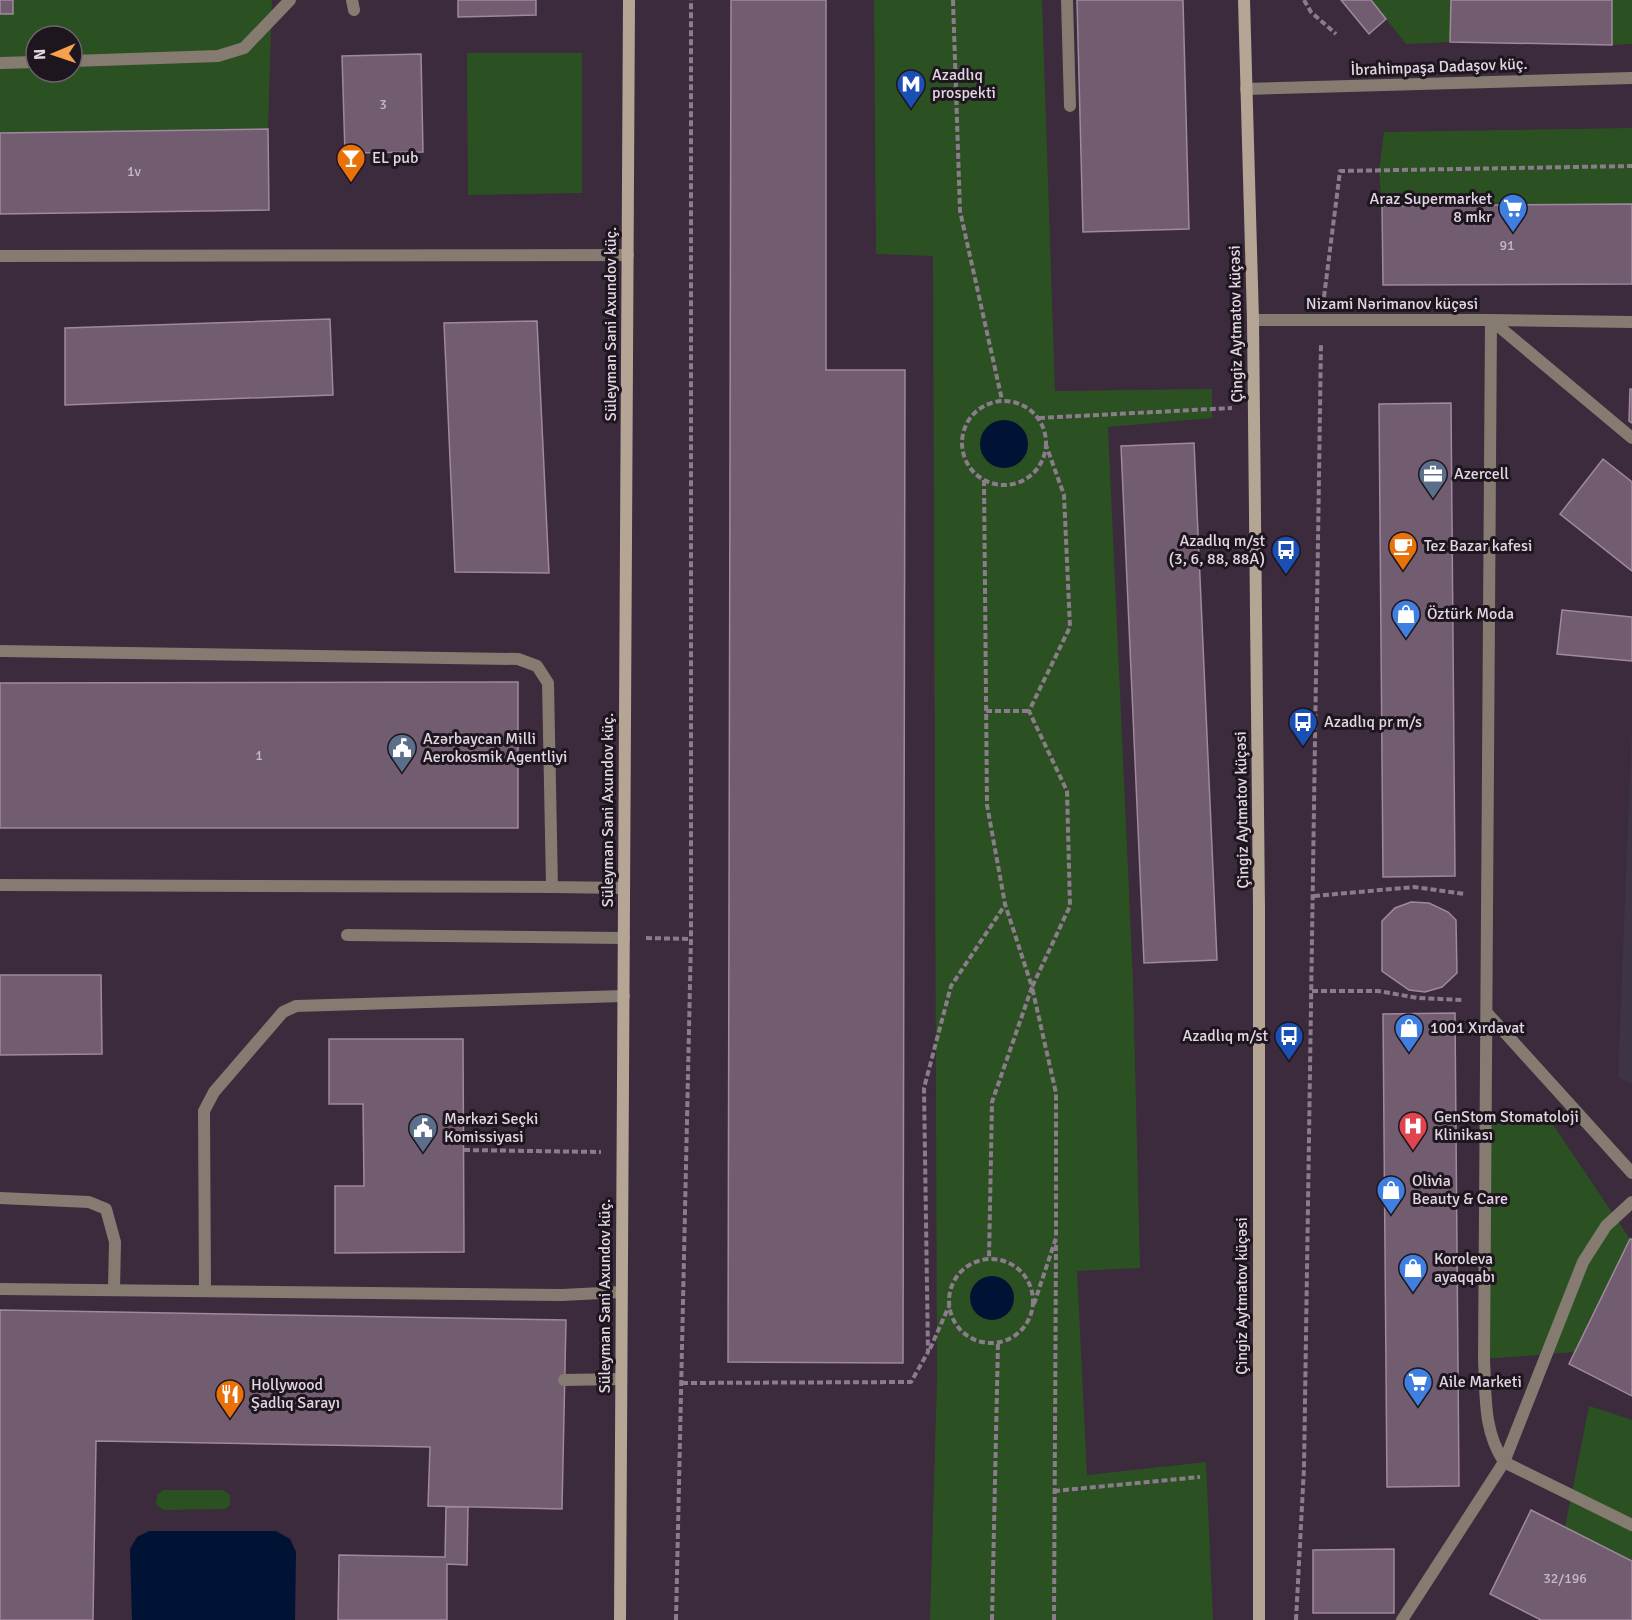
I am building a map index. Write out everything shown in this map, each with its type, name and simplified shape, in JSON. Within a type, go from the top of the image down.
[{"type":"main road","name":"Süleyman Sani Axundov küç.","points":[[620,1620],[629,0]]},
{"type":"main road","name":"Çingiz Aytmatov küçəsi","points":[[1244,0],[1253,320],[1259,907],[1259,1620]]},
{"type":"street","points":[[84,61],[218,56],[244,48],[290,0]]},
{"type":"street","points":[[1067,0],[1070,106]]},
{"type":"street","points":[[0,63],[24,62]]},
{"type":"street","name":"İbrahimpaşa Dadaşov küç.","points":[[1246,89],[1632,78]]},
{"type":"street","points":[[0,256],[628,255]]},
{"type":"street","name":"Nizami Nərimanov küçəsi","points":[[1253,320],[1491,320],[1632,438]]},
{"type":"street","points":[[1632,322],[1491,320],[1489,898],[1484,1347],[1487,1423],[1495,1448],[1504,1462],[1632,1525]]},
{"type":"street","points":[[0,651],[518,659],[537,666],[548,683],[552,887]]},
{"type":"street","points":[[0,885],[624,888]]},
{"type":"street","points":[[347,935],[624,938]]},
{"type":"street","points":[[205,1291],[204,1111],[214,1092],[283,1011],[296,1006],[624,996]]},
{"type":"street","points":[[1488,1014],[1632,1173]]},
{"type":"street","points":[[0,1198],[89,1202],[106,1209],[115,1242],[114,1290]]},
{"type":"street","points":[[1402,1620],[1504,1462],[1583,1262],[1606,1226],[1632,1203]]},
{"type":"street","points":[[0,1289],[562,1295],[621,1292]]},
{"type":"street","points":[[564,1380],[621,1380]]},
{"type":"path","points":[[675,1620],[692,939],[692,0]]},
{"type":"path","points":[[953,0],[960,211],[1002,400]]},
{"type":"path","points":[[1304,0],[1311,12],[1336,34]]},
{"type":"path","points":[[1296,1620],[1304,1468],[1322,320],[1340,171],[1632,166]]},
{"type":"path","points":[[1002,400],[1015,401],[1028,408],[1039,418],[1045,430],[1046,445],[1043,459],[1036,471],[1025,480],[1011,484],[997,484],[984,480],[973,472],[965,460],[962,447],[963,433],[968,421],[977,410],[988,403],[1002,400]]},
{"type":"path","points":[[1039,418],[1254,407]]},
{"type":"path","points":[[1029,711],[1070,627],[1064,495],[1046,445]]},
{"type":"path","points":[[984,480],[987,805],[1005,904],[1032,987],[1056,1093],[1054,1620]]},
{"type":"path","points":[[986,711],[1029,711]]},
{"type":"path","points":[[989,1259],[992,1102],[1032,987],[1070,906],[1067,791],[1029,711]]},
{"type":"path","points":[[1314,896],[1414,887],[1489,898]]},
{"type":"path","points":[[928,1352],[924,1088],[951,987],[1005,904]]},
{"type":"path","points":[[624,938],[692,939]]},
{"type":"path","points":[[1312,991],[1378,991],[1418,998],[1460,998],[1488,1014]]},
{"type":"path","points":[[464,1150],[622,1152]]},
{"type":"path","points":[[949,1306],[960,1331],[984,1343],[998,1343],[1012,1338],[1023,1330],[1030,1317],[1056,1238]]},
{"type":"path","points":[[682,1383],[911,1382],[949,1306],[950,1292],[955,1280],[970,1266],[989,1259],[1003,1260],[1016,1266],[1026,1276],[1034,1304]]},
{"type":"path","points":[[992,1620],[998,1343]]},
{"type":"path","points":[[1054,1491],[1200,1477]]},
{"type":"shaded area","points":[[1632,728],[1632,1084],[1618,1077]]},
{"type":"green space","points":[[0,0],[272,0],[268,129],[0,133]]},
{"type":"green space","points":[[874,0],[1042,0],[1055,391],[1212,389],[1212,418],[1108,427],[1133,981],[1140,1268],[1077,1271],[1087,1475],[1206,1462],[1213,1620],[930,1620],[937,1380],[933,256],[876,254]]},
{"type":"green space","points":[[1371,0],[1451,0],[1450,42],[1406,44]]},
{"type":"green space","points":[[1612,0],[1632,0],[1632,44],[1612,45]]},
{"type":"green space","points":[[467,53],[582,53],[582,193],[468,195]]},
{"type":"green space","points":[[1632,128],[1632,204],[1382,206],[1379,171],[1384,132]]},
{"type":"green space","points":[[1545,1113],[1630,1239],[1575,1352],[1484,1359],[1486,1121]]},
{"type":"green space","points":[[1589,1406],[1632,1420],[1632,1561],[1565,1527]]},
{"type":"green space","points":[[163,1490],[223,1490],[230,1495],[230,1505],[225,1509],[163,1510],[156,1504],[157,1495]]},
{"type":"water","points":[[999,420],[1009,420],[1021,427],[1028,439],[1028,449],[1021,461],[1009,468],[999,468],[984,457],[980,449],[980,439],[991,424]]},
{"type":"water","points":[[992,1276],[1007,1283],[1014,1298],[1007,1313],[992,1320],[977,1313],[970,1298],[977,1283]]},
{"type":"water","points":[[149,1531],[276,1531],[290,1539],[296,1552],[295,1620],[132,1620],[130,1549],[137,1537]]},
{"type":"building","points":[[0,0],[13,0],[13,14],[0,14]]},
{"type":"building","points":[[458,0],[536,0],[536,15],[458,17]]},
{"type":"building","points":[[731,0],[826,0],[826,370],[905,370],[903,1363],[728,1362]]},
{"type":"building","points":[[1077,0],[1183,0],[1189,229],[1083,232]]},
{"type":"building","points":[[1341,0],[1371,0],[1386,19],[1369,34]]},
{"type":"building","points":[[1451,0],[1612,0],[1612,45],[1450,42]]},
{"type":"building","points":[[421,54],[423,152],[345,153],[342,56]]},
{"type":"building","points":[[268,129],[269,210],[0,214],[0,133]]},
{"type":"building","points":[[1632,204],[1632,284],[1383,285],[1382,206]]},
{"type":"building","points":[[330,319],[333,395],[65,405],[65,328]]},
{"type":"building","points":[[537,321],[549,573],[455,572],[444,323]]},
{"type":"building","points":[[1630,389],[1632,389],[1632,423],[1629,421]]},
{"type":"building","points":[[1451,403],[1455,876],[1383,877],[1379,404]]},
{"type":"building","points":[[1194,443],[1217,960],[1144,963],[1121,446]]},
{"type":"building","points":[[1603,459],[1632,482],[1632,571],[1560,514]]},
{"type":"building","points":[[1562,610],[1632,617],[1632,661],[1557,654]]},
{"type":"building","points":[[518,682],[518,828],[0,828],[0,683]]},
{"type":"building","points":[[1411,902],[1429,903],[1448,912],[1456,920],[1457,973],[1442,987],[1425,992],[1409,990],[1382,971],[1382,921],[1395,908]]},
{"type":"building","points":[[0,975],[101,975],[102,1054],[0,1055]]},
{"type":"building","points":[[1455,1013],[1459,1486],[1387,1487],[1383,1014]]},
{"type":"building","points":[[329,1039],[463,1039],[464,1252],[335,1253],[335,1186],[364,1186],[363,1104],[329,1104]]},
{"type":"building","points":[[1632,1239],[1632,1396],[1569,1364]]},
{"type":"building","points":[[0,1310],[566,1320],[562,1509],[428,1506],[430,1447],[96,1441],[93,1620],[0,1620]]},
{"type":"building","points":[[446,1507],[468,1507],[467,1565],[447,1564],[447,1620],[338,1620],[339,1555],[445,1557]]},
{"type":"building","points":[[1531,1510],[1632,1561],[1632,1620],[1541,1620],[1490,1594]]},
{"type":"building","points":[[1394,1549],[1394,1613],[1313,1613],[1313,1550]]},
{"type":"place","name":"Azadlıq prospekti","points":[[911,110]]},
{"type":"place","name":"EL pub","points":[[351,184]]},
{"type":"place","name":"Araz Supermarket 8 mkr","points":[[1513,234]]},
{"type":"place","name":"Azercell","points":[[1433,500]]},
{"type":"place","name":"Tez Bazar kafesi","points":[[1403,572]]},
{"type":"place","name":"Azadlıq m/st (3, 6, 88, 88A)","points":[[1286,576]]},
{"type":"place","name":"Öztürk Moda","points":[[1406,640]]},
{"type":"place","name":"Azadlıq pr m/s","points":[[1303,748]]},
{"type":"place","name":"Azərbaycan Milli Aerokosmik Agentliyi","points":[[402,774]]},
{"type":"place","name":"1001 Xırdavat","points":[[1409,1054]]},
{"type":"place","name":"Azadlıq m/st","points":[[1289,1062]]},
{"type":"place","name":"GenStom Stomatoloji Klinikası","points":[[1413,1152]]},
{"type":"place","name":"Mərkəzi Seçki Komissiyasi","points":[[423,1154]]},
{"type":"place","name":"Olivia Beauty & Care","points":[[1391,1216]]},
{"type":"place","name":"Koroleva ayaqqabı","points":[[1413,1294]]},
{"type":"place","name":"Aile Marketi","points":[[1418,1408]]},
{"type":"place","name":"Hollywood Şadlıq Sarayı","points":[[230,1420]]}]
